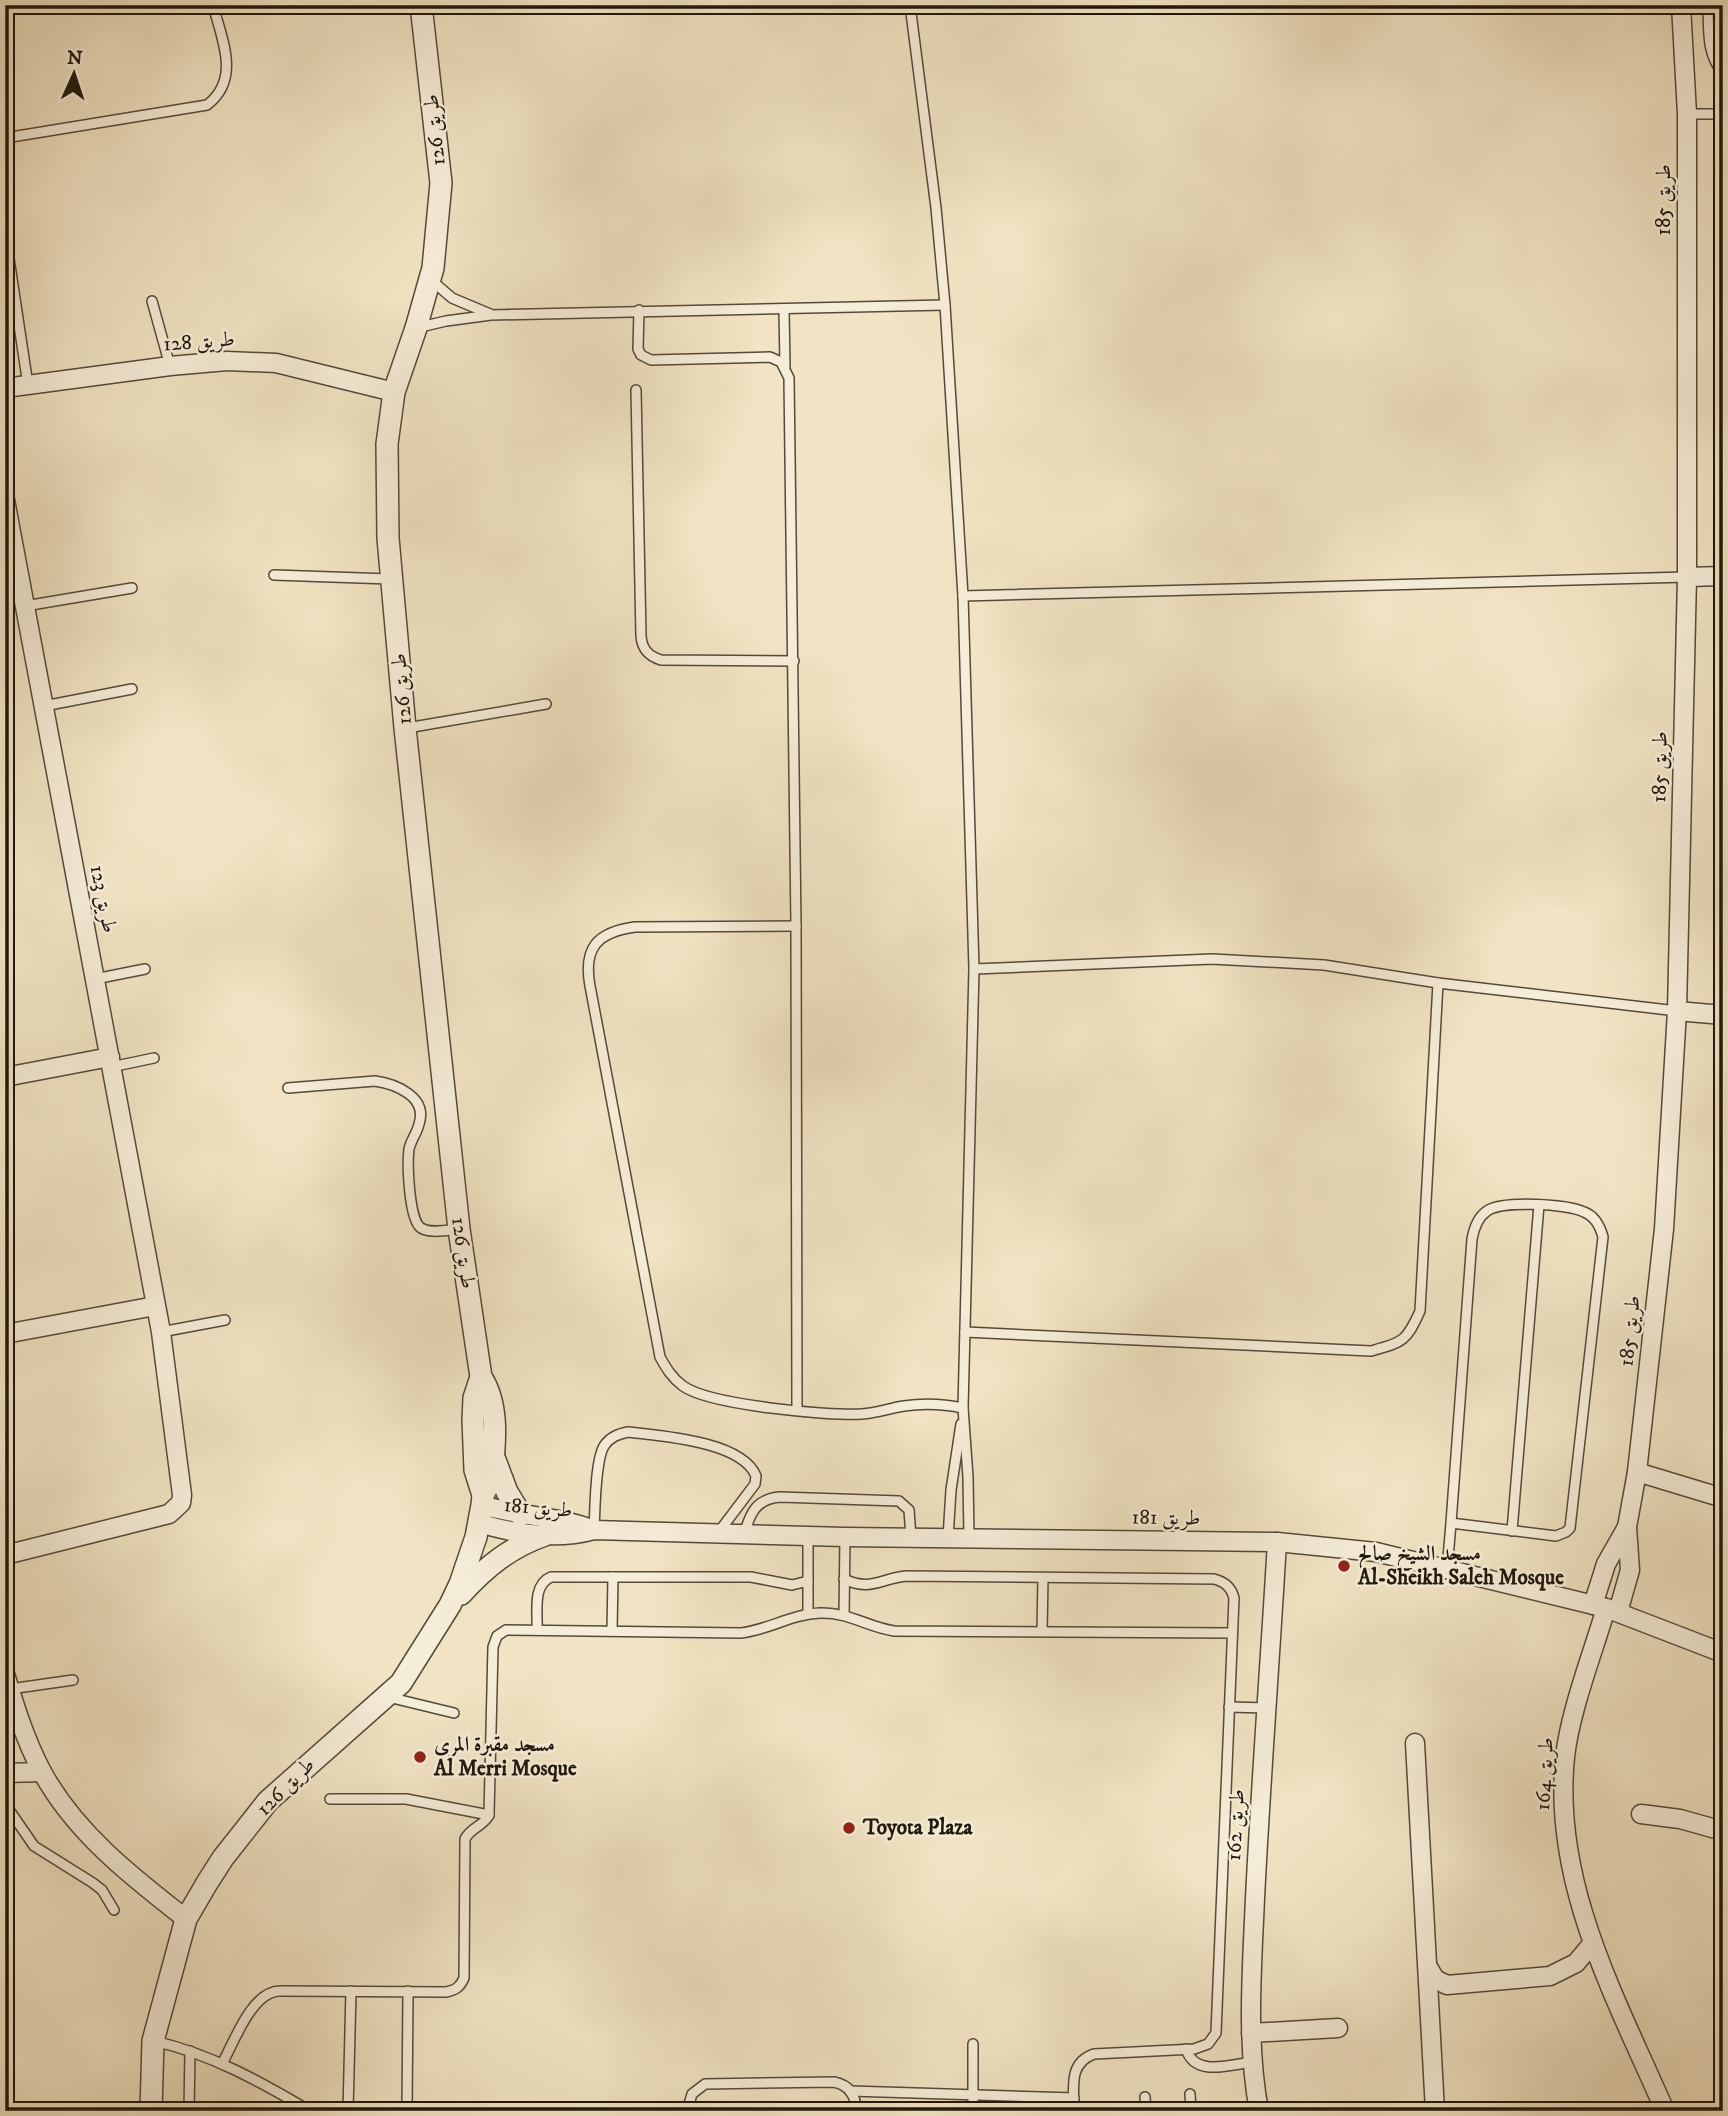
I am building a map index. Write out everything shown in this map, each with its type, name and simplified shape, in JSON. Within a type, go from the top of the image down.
[{"type":"street","name":"طريق 126","points":[[151,2111],[153,2041],[186,1919],[223,1858],[268,1801],[331,1743],[387,1697],[410,1673],[450,1605],[469,1560],[494,1457],[492,1405],[481,1377],[459,1230],[405,728],[388,538],[387,444],[394,392],[430,279],[441,183],[421,5]]},
{"type":"street","name":"طريق 185","points":[[1605,1608],[1630,1570],[1628,1527],[1637,1472],[1664,1229],[1676,1011],[1687,577],[1687,114],[1681,5]]},
{"type":"street","name":"طريق 128","points":[[5,388],[227,361],[276,363],[394,392]]},
{"type":"street","name":"طريق 123","points":[[5,500],[161,1332],[182,1481],[181,1503],[169,1514],[5,1555]]},
{"type":"street","points":[[1687,577],[1723,576]]},
{"type":"street","points":[[1676,1011],[1723,1015]]},
{"type":"street","points":[[5,1077],[111,1062]]},
{"type":"street","points":[[5,1334],[155,1306]]},
{"type":"street","name":"طريق 126","points":[[481,1377],[474,1398],[473,1420],[475,1471],[481,1508]]},
{"type":"street","points":[[494,1457],[507,1492],[521,1515]]},
{"type":"street","points":[[1637,1472],[1723,1498]]},
{"type":"street","name":"طريق 181","points":[[481,1508],[568,1522],[594,1530],[744,1535],[1277,1542],[1376,1552],[1605,1608],[1723,1653]]},
{"type":"street","name":"طريق 181","points":[[481,1508],[510,1531],[545,1535],[580,1534],[594,1530]]},
{"type":"street","name":"طريق 185","points":[[1605,1608],[1606,1564],[1628,1527]]},
{"type":"street","points":[[450,1605],[477,1576],[501,1556],[522,1543],[545,1535]]},
{"type":"street","name":"طريق 162","points":[[1259,2111],[1251,2033],[1256,1880],[1277,1542]]},
{"type":"street","name":"طريق 164","points":[[1605,1608],[1572,1724],[1564,1771],[1568,1851],[1576,1892],[1592,1944],[1665,2111]]},
{"type":"street","points":[[8,1682],[25,1735],[57,1795],[91,1837],[128,1872],[186,1919]]},
{"type":"street","points":[[1415,1743],[1436,2111]]},
{"type":"street","points":[[5,1773],[43,1772]]},
{"type":"street","points":[[1641,1814],[1680,1819],[1723,1831]]},
{"type":"street","points":[[1428,1967],[1435,1979],[1447,1985],[1550,1976],[1576,1963],[1592,1944]]},
{"type":"street","points":[[1251,2033],[1338,2028]]},
{"type":"lane","points":[[5,138],[207,105],[224,87],[226,75],[226,55],[213,5]]},
{"type":"lane","points":[[910,5],[936,208],[945,305],[963,596],[974,968],[963,1408],[969,1538]]},
{"type":"lane","points":[[1708,5],[1710,50],[1723,73]]},
{"type":"lane","points":[[1687,114],[1723,114]]},
{"type":"lane","points":[[5,232],[28,385]]},
{"type":"lane","points":[[430,279],[453,298],[492,315]]},
{"type":"lane","points":[[152,301],[170,366]]},
{"type":"lane","points":[[416,328],[492,315],[945,305]]},
{"type":"lane","points":[[639,310],[638,349],[651,360],[769,357],[785,366]]},
{"type":"lane","points":[[784,310],[785,366],[790,388],[794,661],[797,1410]]},
{"type":"lane","points":[[636,390],[641,636],[644,649],[654,658],[661,660],[794,661]]},
{"type":"lane","points":[[274,575],[392,580]]},
{"type":"lane","points":[[963,596],[1687,577]]},
{"type":"lane","points":[[25,606],[132,588]]},
{"type":"lane","points":[[44,706],[132,689]]},
{"type":"lane","points":[[405,728],[546,704]]},
{"type":"lane","points":[[796,926],[617,929],[601,937],[590,952],[587,969],[660,1357],[670,1374],[683,1387],[723,1401],[845,1414],[920,1404],[963,1408]]},
{"type":"lane","points":[[974,968],[1212,959],[1324,965],[1438,983],[1676,1011]]},
{"type":"lane","points":[[95,979],[145,969]]},
{"type":"lane","points":[[965,1332],[1371,1351],[1395,1344],[1409,1334],[1420,1311],[1438,983]]},
{"type":"lane","points":[[111,1062],[154,1058]]},
{"type":"lane","points":[[288,1088],[375,1081],[388,1083],[410,1094],[421,1116],[409,1154],[413,1217],[421,1228],[427,1231],[459,1230]]},
{"type":"lane","points":[[1447,1570],[1474,1228],[1487,1211],[1507,1204],[1584,1211],[1597,1222],[1603,1237],[1573,1522],[1566,1532],[1556,1536],[1451,1523]]},
{"type":"lane","points":[[1512,1531],[1539,1205]]},
{"type":"lane","points":[[161,1332],[225,1320]]},
{"type":"lane","points":[[948,1538],[951,1490],[963,1408]]},
{"type":"lane","points":[[594,1530],[600,1457],[609,1440],[628,1432],[716,1445],[752,1467],[756,1476],[755,1484],[717,1534]]},
{"type":"lane","points":[[744,1535],[753,1509],[760,1502],[770,1497],[794,1497],[899,1501],[909,1510],[911,1537]]},
{"type":"lane","points":[[808,1536],[808,1614]]},
{"type":"lane","points":[[844,1615],[845,1536]]},
{"type":"lane","points":[[844,1579],[861,1585],[907,1576],[1221,1581],[1232,1591],[1234,1598],[1216,2034],[1201,2048],[1094,2054],[1086,2057],[1075,2071],[1074,2111]]},
{"type":"lane","points":[[537,1630],[538,1593],[541,1583],[551,1577],[751,1577],[792,1585],[808,1581]]},
{"type":"lane","points":[[612,1631],[613,1577]]},
{"type":"lane","points":[[1042,1631],[1043,1577]]},
{"type":"lane","points":[[222,2064],[254,2005],[268,1992],[452,1991],[461,1983],[464,1978],[466,1839],[471,1830],[484,1822],[489,1815],[494,1641],[506,1630],[741,1633],[808,1614],[844,1615],[894,1631],[1232,1633]]},
{"type":"lane","points":[[8,1682],[73,1680]]},
{"type":"lane","points":[[387,1697],[454,1713]]},
{"type":"lane","points":[[1229,1707],[1267,1707]]},
{"type":"lane","points":[[330,1799],[406,1799],[489,1815]]},
{"type":"lane","points":[[5,1804],[34,1846],[102,1890],[114,1910]]},
{"type":"lane","points":[[348,2111],[351,1991]]},
{"type":"lane","points":[[407,2111],[408,1992]]},
{"type":"lane","points":[[153,2041],[190,2051],[222,2064],[310,2111]]},
{"type":"lane","points":[[973,2044],[973,2111]]},
{"type":"lane","points":[[1185,2049],[1192,2062],[1201,2066],[1252,2062]]},
{"type":"lane","points":[[189,2111],[190,2051]]},
{"type":"lane","points":[[687,2111],[692,2094],[697,2088],[712,2083],[834,2082],[851,2091],[855,2097],[856,2111]]},
{"type":"lane","points":[[851,2091],[1074,2098]]},
{"type":"lane","points":[[1190,2094],[1191,2111]]},
{"type":"lane","points":[[1145,2097],[1146,2111]]},
{"type":"place","name":"مسجد الشيخ صالح Al-Sheikh Saleh Mosque","points":[[1344,1566]]},
{"type":"place","name":"مسجد مقبرة المري Al Merri Mosque","points":[[420,1757]]},
{"type":"place","name":"Toyota Plaza","points":[[849,1828]]}]
